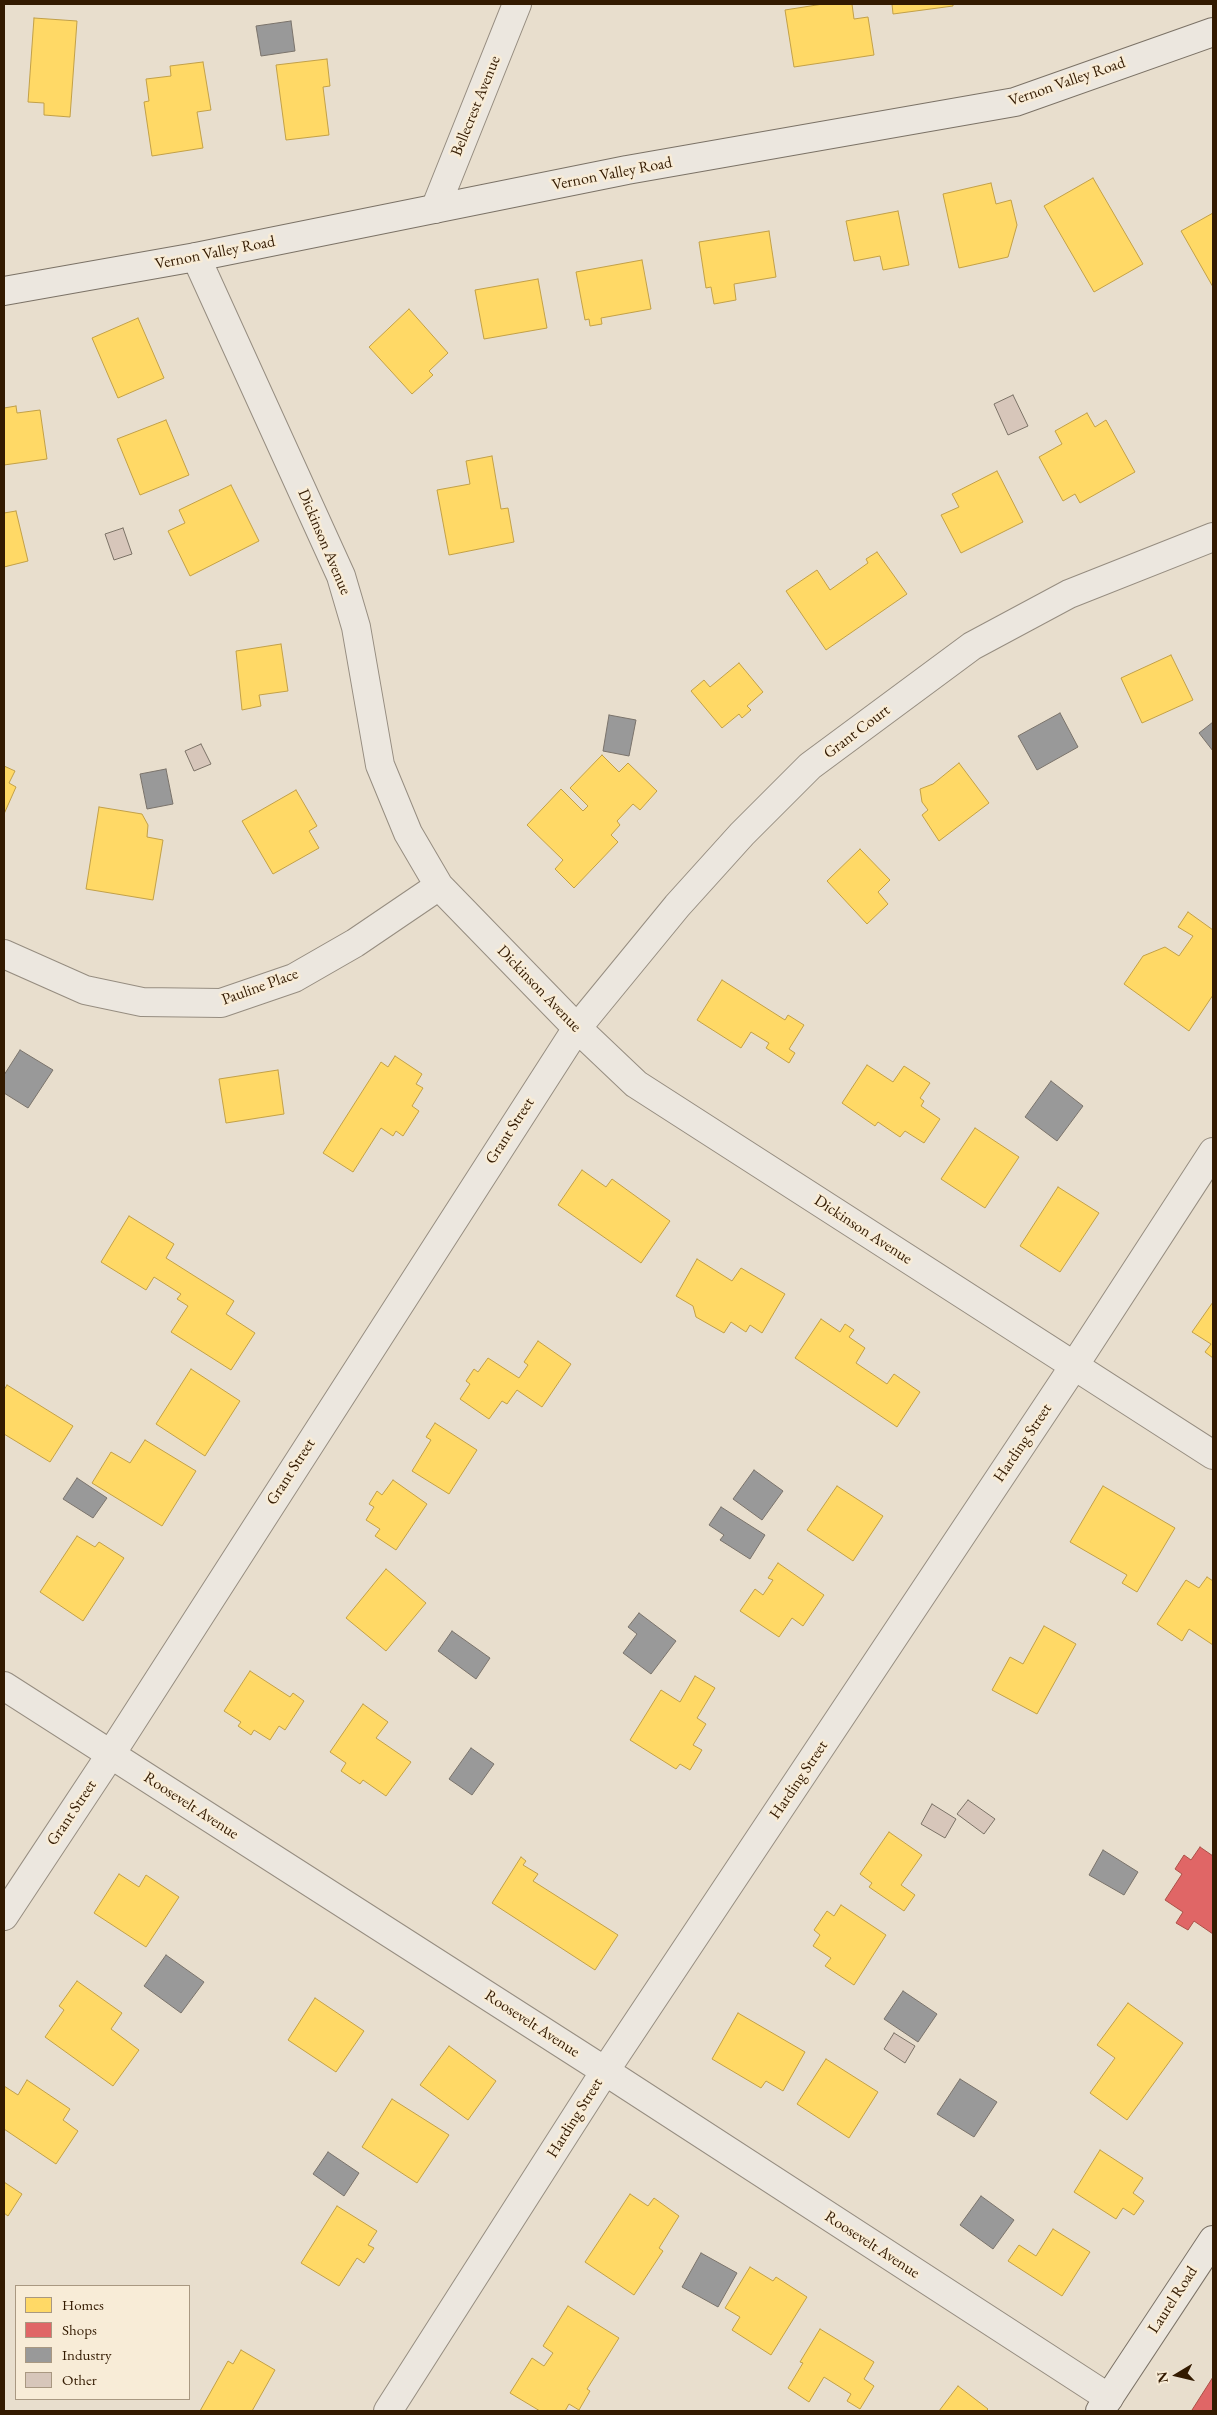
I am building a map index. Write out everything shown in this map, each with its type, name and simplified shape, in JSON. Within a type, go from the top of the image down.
[{"type":"street","name":"Bellecrest Avenue","points":[[435,209],[517,4]]},
{"type":"street","name":"Vernon Valley Road","points":[[4,291],[196,257],[627,170],[1015,102],[1213,32]]},
{"type":"street","name":"Dickinson Avenue","points":[[196,257],[342,576],[356,627],[380,765],[408,833],[439,886],[576,1028],[636,1084],[1213,1455]]},
{"type":"street","name":"Grant Court","points":[[576,1028],[677,906],[742,834],[810,766],[972,646],[1069,594],[1213,537]]},
{"type":"street","name":"Pauline Place","points":[[4,954],[85,990],[142,1002],[221,1004],[294,978],[355,943],[439,886]]},
{"type":"street","name":"Grant Street","points":[[4,1916],[111,1754],[576,1028]]},
{"type":"street","name":"Harding Street","points":[[388,2411],[605,2072],[1074,1366],[1213,1152]]},
{"type":"street","name":"Roosevelt Avenue","points":[[4,1686],[605,2072],[1104,2405]]},
{"type":"street","name":"Laurel Road","points":[[1104,2405],[1213,2240]]},
{"type":"building: Homes","points":[[823,4],[852,4],[854,19],[868,17],[874,55],[794,67],[785,10]]},
{"type":"building: Homes","points":[[892,4],[953,4],[953,6],[893,14]]},
{"type":"building: Homes","points":[[34,18],[77,21],[70,117],[44,115],[44,103],[28,102]]},
{"type":"building: Homes","points":[[327,59],[330,86],[323,87],[329,135],[286,140],[276,65]]},
{"type":"building: Homes","points":[[203,62],[211,110],[197,112],[203,148],[152,156],[144,102],[149,101],[146,79],[171,76],[170,66]]},
{"type":"building: Homes","points":[[1093,178],[1143,264],[1094,292],[1044,206]]},
{"type":"building: Homes","points":[[991,183],[996,204],[1011,200],[1017,225],[1008,257],[959,268],[943,194]]},
{"type":"building: Homes","points":[[898,211],[909,265],[883,270],[880,256],[854,261],[846,221]]},
{"type":"building: Homes","points":[[1213,213],[1213,287],[1181,231]]},
{"type":"building: Homes","points":[[769,231],[776,277],[734,284],[736,300],[714,304],[711,287],[706,288],[699,242]]},
{"type":"building: Homes","points":[[642,260],[651,309],[601,318],[602,324],[590,326],[589,319],[585,320],[576,272]]},
{"type":"building: Homes","points":[[538,279],[547,328],[484,339],[475,290]]},
{"type":"building: Homes","points":[[409,309],[448,353],[429,371],[433,375],[412,394],[369,347]]},
{"type":"building: Homes","points":[[138,318],[164,378],[118,398],[92,338]]},
{"type":"building: Homes","points":[[16,406],[17,413],[40,410],[47,459],[4,465],[4,408]]},
{"type":"building: Homes","points":[[1087,413],[1095,427],[1106,420],[1135,472],[1080,503],[1075,494],[1063,501],[1039,457],[1062,444],[1055,431]]},
{"type":"building: Homes","points":[[166,420],[189,475],[140,495],[117,439]]},
{"type":"building: Homes","points":[[492,456],[501,509],[508,508],[514,542],[449,555],[437,490],[470,484],[466,461]]},
{"type":"building: Homes","points":[[997,471],[1023,522],[961,553],[941,515],[959,507],[952,494]]},
{"type":"building: Homes","points":[[231,485],[259,541],[190,576],[168,531],[185,523],[179,510]]},
{"type":"building: Homes","points":[[16,511],[28,561],[4,567],[4,513]]},
{"type":"building: Homes","points":[[877,552],[907,594],[826,650],[786,591],[817,570],[830,590],[868,563],[866,559]]},
{"type":"building: Homes","points":[[281,644],[288,691],[259,695],[261,706],[242,710],[236,651]]},
{"type":"building: Homes","points":[[1171,655],[1193,700],[1142,723],[1121,678]]},
{"type":"building: Homes","points":[[739,663],[763,692],[747,706],[751,710],[742,718],[739,714],[722,728],[691,691],[704,680],[710,687]]},
{"type":"building: Homes","points":[[602,755],[619,772],[628,763],[657,791],[640,810],[633,804],[617,821],[620,825],[611,835],[618,842],[574,888],[555,869],[563,860],[527,825],[561,789],[583,811],[588,806],[570,788]]},
{"type":"building: Homes","points":[[959,763],[989,803],[939,841],[922,815],[928,810],[922,802],[920,789],[933,784]]},
{"type":"building: Homes","points":[[4,766],[15,771],[9,783],[16,787],[4,814]]},
{"type":"building: Homes","points":[[296,790],[317,826],[309,831],[319,848],[273,874],[242,821]]},
{"type":"building: Homes","points":[[99,807],[142,814],[148,825],[147,837],[163,840],[153,900],[86,889]]},
{"type":"building: Homes","points":[[860,849],[890,880],[878,892],[888,904],[867,924],[827,881]]},
{"type":"building: Homes","points":[[1188,912],[1213,930],[1213,995],[1189,1031],[1124,984],[1143,956],[1165,947],[1179,956],[1193,936],[1178,927]]},
{"type":"building: Homes","points":[[722,980],[785,1020],[788,1015],[804,1025],[789,1049],[795,1053],[789,1063],[766,1048],[769,1043],[751,1032],[741,1048],[697,1020]]},
{"type":"building: Homes","points":[[395,1056],[422,1074],[416,1084],[423,1088],[412,1106],[419,1111],[403,1136],[396,1131],[393,1136],[381,1128],[353,1172],[323,1153],[381,1062],[388,1067]]},
{"type":"building: Homes","points":[[867,1065],[893,1082],[904,1066],[930,1083],[920,1098],[924,1101],[921,1106],[940,1119],[924,1143],[905,1131],[900,1137],[878,1122],[875,1126],[842,1103]]},
{"type":"building: Homes","points":[[278,1070],[284,1114],[226,1123],[219,1079]]},
{"type":"building: Homes","points":[[975,1128],[1019,1157],[985,1208],[941,1179]]},
{"type":"building: Homes","points":[[582,1170],[606,1187],[612,1179],[670,1221],[641,1263],[558,1205]]},
{"type":"building: Homes","points":[[1058,1187],[1099,1213],[1060,1272],[1020,1246]]},
{"type":"building: Homes","points":[[129,1216],[174,1244],[166,1258],[234,1301],[226,1314],[255,1333],[231,1370],[171,1332],[188,1306],[177,1299],[181,1294],[154,1277],[146,1290],[101,1262]]},
{"type":"building: Homes","points":[[697,1259],[732,1281],[741,1268],[785,1294],[762,1333],[750,1325],[746,1332],[731,1322],[724,1333],[696,1317],[693,1306],[676,1296]]},
{"type":"building: Homes","points":[[1213,1302],[1213,1358],[1205,1352],[1211,1344],[1192,1332]]},
{"type":"building: Homes","points":[[821,1319],[840,1332],[845,1324],[854,1330],[849,1337],[865,1348],[856,1363],[887,1384],[894,1374],[920,1392],[897,1427],[795,1358]]},
{"type":"building: Homes","points":[[538,1341],[571,1364],[542,1407],[517,1390],[507,1404],[502,1401],[489,1419],[460,1399],[470,1384],[466,1381],[474,1369],[478,1372],[488,1358],[519,1378],[528,1365],[524,1362]]},
{"type":"building: Homes","points":[[191,1369],[240,1401],[205,1456],[156,1424]]},
{"type":"building: Homes","points":[[7,1385],[73,1426],[50,1462],[4,1434],[4,1390]]},
{"type":"building: Homes","points":[[435,1423],[477,1450],[449,1494],[412,1471],[431,1440],[426,1437]]},
{"type":"building: Homes","points":[[145,1440],[196,1471],[162,1526],[92,1483],[111,1452],[130,1463]]},
{"type":"building: Homes","points":[[393,1480],[427,1504],[396,1550],[375,1536],[380,1529],[366,1520],[374,1507],[369,1504],[377,1491],[382,1495]]},
{"type":"building: Homes","points":[[837,1486],[883,1516],[853,1561],[807,1530]]},
{"type":"building: Homes","points":[[1103,1486],[1175,1528],[1137,1592],[1122,1583],[1127,1575],[1070,1542]]},
{"type":"building: Homes","points":[[77,1536],[95,1547],[99,1542],[124,1558],[83,1621],[40,1592]]},
{"type":"building: Homes","points":[[778,1563],[824,1595],[803,1626],[792,1618],[779,1637],[740,1611],[755,1589],[763,1595],[773,1580],[768,1578]]},
{"type":"building: Homes","points":[[386,1569],[426,1603],[386,1651],[346,1618]]},
{"type":"building: Homes","points":[[1207,1577],[1213,1581],[1213,1645],[1189,1629],[1182,1641],[1157,1624],[1186,1580],[1199,1588]]},
{"type":"building: Homes","points":[[1044,1626],[1076,1644],[1037,1714],[992,1690],[1010,1657],[1023,1664]]},
{"type":"building: Homes","points":[[250,1671],[290,1697],[293,1693],[304,1701],[285,1730],[279,1726],[270,1740],[254,1730],[251,1735],[238,1726],[241,1722],[224,1711]]},
{"type":"building: Homes","points":[[695,1676],[715,1688],[697,1718],[706,1724],[693,1745],[702,1750],[690,1770],[680,1764],[676,1769],[630,1740],[661,1690],[680,1702]]},
{"type":"building: Homes","points":[[363,1704],[388,1722],[376,1738],[411,1762],[386,1796],[363,1780],[360,1784],[341,1771],[346,1763],[330,1752]]},
{"type":"building: Homes","points":[[889,1832],[922,1855],[901,1885],[915,1895],[904,1911],[869,1887],[872,1883],[860,1874]]},
{"type":"building: Homes","points":[[521,1857],[526,1861],[523,1865],[538,1874],[533,1881],[618,1935],[595,1970],[492,1903]]},
{"type":"building: Homes","points":[[119,1874],[139,1887],[146,1875],[179,1897],[146,1947],[94,1913]]},
{"type":"building: Homes","points":[[841,1905],[886,1935],[854,1985],[825,1966],[831,1958],[813,1946],[820,1935],[814,1930],[827,1911],[834,1916]]},
{"type":"building: Homes","points":[[77,1981],[122,2013],[111,2029],[139,2050],[113,2086],[45,2037],[64,2010],[59,2006]]},
{"type":"building: Homes","points":[[315,1998],[364,2031],[336,2072],[288,2040]]},
{"type":"building: Homes","points":[[1128,2003],[1183,2043],[1127,2120],[1090,2093],[1115,2058],[1097,2045]]},
{"type":"building: Homes","points":[[738,2013],[805,2052],[783,2091],[766,2081],[761,2088],[712,2059]]},
{"type":"building: Homes","points":[[449,2046],[496,2081],[468,2120],[420,2085]]},
{"type":"building: Homes","points":[[826,2059],[878,2092],[849,2138],[797,2104]]},
{"type":"building: Homes","points":[[27,2080],[70,2109],[63,2120],[78,2131],[56,2164],[4,2129],[4,2086],[18,2095]]},
{"type":"building: Homes","points":[[392,2099],[449,2135],[417,2183],[362,2147]]},
{"type":"building: Homes","points":[[1100,2150],[1143,2178],[1133,2193],[1144,2201],[1134,2215],[1123,2208],[1116,2219],[1074,2192]]},
{"type":"building: Homes","points":[[4,2182],[22,2194],[8,2216],[4,2213]]},
{"type":"building: Homes","points":[[630,2194],[648,2206],[654,2198],[679,2216],[659,2248],[663,2251],[634,2295],[585,2262]]},
{"type":"building: Homes","points":[[337,2206],[377,2231],[368,2245],[374,2248],[364,2263],[357,2258],[339,2286],[301,2263]]},
{"type":"building: Homes","points":[[1053,2229],[1090,2252],[1062,2296],[1008,2261],[1019,2245],[1036,2256]]},
{"type":"building: Homes","points":[[750,2267],[773,2281],[776,2277],[807,2297],[771,2355],[732,2330],[740,2317],[725,2308]]},
{"type":"building: Homes","points":[[568,2306],[619,2338],[587,2389],[590,2391],[579,2410],[569,2404],[565,2411],[540,2411],[510,2393],[532,2358],[544,2366],[553,2353],[543,2346]]},
{"type":"building: Homes","points":[[820,2329],[874,2362],[864,2379],[874,2386],[860,2409],[847,2401],[851,2394],[824,2377],[809,2402],[788,2388],[803,2363],[800,2362]]},
{"type":"building: Homes","points":[[241,2350],[275,2370],[252,2411],[200,2411],[228,2361],[233,2364]]},
{"type":"building: Homes","points":[[958,2386],[988,2409],[986,2411],[939,2411]]},
{"type":"building: Shops","points":[[1200,1847],[1213,1856],[1213,1934],[1194,1921],[1188,1930],[1176,1923],[1183,1912],[1165,1900],[1182,1874],[1175,1869],[1184,1855],[1191,1860]]},
{"type":"building: Shops","points":[[1213,2377],[1213,2411],[1192,2410]]},
{"type":"building: Industry","points":[[291,21],[295,51],[261,56],[256,26]]},
{"type":"building: Industry","points":[[1060,713],[1078,747],[1037,770],[1018,736]]},
{"type":"building: Industry","points":[[609,715],[636,720],[629,756],[603,751]]},
{"type":"building: Industry","points":[[1213,722],[1213,751],[1199,733]]},
{"type":"building: Industry","points":[[166,769],[173,804],[147,809],[140,774]]},
{"type":"building: Industry","points":[[20,1050],[53,1070],[28,1108],[4,1093],[4,1075]]},
{"type":"building: Industry","points":[[1051,1081],[1083,1106],[1057,1141],[1025,1117]]},
{"type":"building: Industry","points":[[754,1470],[783,1491],[762,1520],[733,1499]]},
{"type":"building: Industry","points":[[77,1478],[107,1498],[93,1518],[63,1499]]},
{"type":"building: Industry","points":[[721,1507],[765,1535],[750,1559],[720,1540],[724,1535],[709,1525]]},
{"type":"building: Industry","points":[[639,1613],[676,1641],[651,1674],[623,1653],[637,1634],[628,1627]]},
{"type":"building: Industry","points":[[452,1631],[490,1658],[476,1679],[438,1651]]},
{"type":"building: Industry","points":[[471,1748],[494,1764],[472,1795],[449,1779]]},
{"type":"building: Industry","points":[[1103,1850],[1138,1872],[1124,1895],[1089,1875]]},
{"type":"building: Industry","points":[[166,1955],[204,1982],[181,2013],[144,1986]]},
{"type":"building: Industry","points":[[903,1991],[937,2014],[918,2042],[884,2019]]},
{"type":"building: Industry","points":[[960,2079],[997,2102],[974,2137],[937,2114]]},
{"type":"building: Industry","points":[[328,2152],[359,2173],[344,2196],[313,2174]]},
{"type":"building: Industry","points":[[981,2196],[1014,2220],[993,2249],[960,2225]]},
{"type":"building: Industry","points":[[701,2253],[737,2273],[718,2307],[682,2287]]},
{"type":"building: Other","points":[[1013,395],[1028,426],[1008,435],[994,404]]},
{"type":"building: Other","points":[[123,528],[132,554],[114,560],[105,534]]},
{"type":"building: Other","points":[[201,744],[211,764],[194,771],[185,751]]},
{"type":"building: Other","points":[[968,1800],[995,1819],[984,1834],[957,1814]]},
{"type":"building: Other","points":[[932,1804],[956,1819],[945,1838],[921,1824]]},
{"type":"building: Other","points":[[894,2033],[915,2046],[905,2063],[884,2049]]}]
